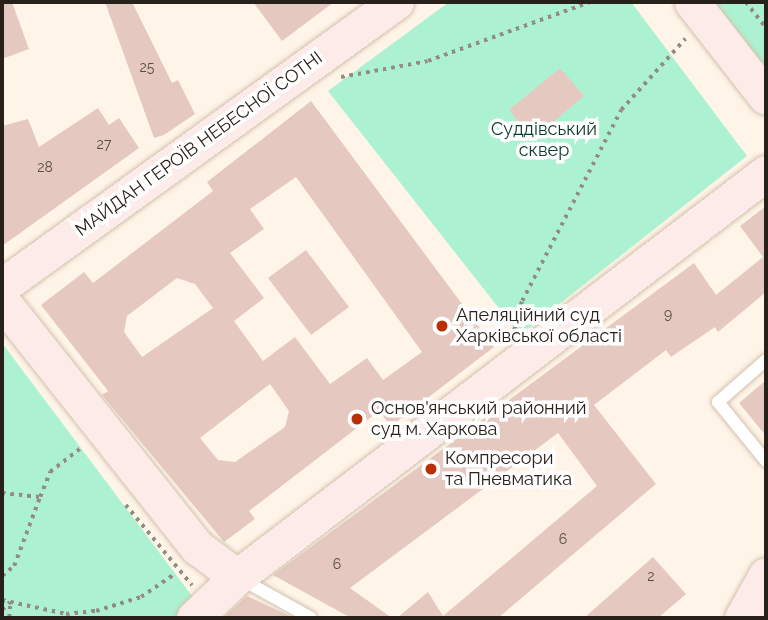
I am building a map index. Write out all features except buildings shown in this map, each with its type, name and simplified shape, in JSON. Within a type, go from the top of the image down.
[{"type":"main road","name":"МАЙДАН ГЕРОЇВ НЕБЕСНОЇ СОТНІ","points":[[2,286],[396,2]]},
{"type":"main road","points":[[692,2],[766,97]]},
{"type":"main road","points":[[194,618],[237,577],[766,173]]},
{"type":"main road","points":[[2,302],[197,547],[237,577]]},
{"type":"main road","points":[[742,618],[766,575]]},
{"type":"lane","points":[[766,360],[718,402],[766,461]]},
{"type":"lane","points":[[237,577],[311,618]]},
{"type":"path","points":[[338,77],[428,61],[590,2]]},
{"type":"path","points":[[746,2],[766,27]]},
{"type":"path","points":[[505,373],[522,301],[621,110],[685,39]]},
{"type":"path","points":[[2,576],[13,566],[50,472],[82,446]]},
{"type":"path","points":[[2,493],[40,497]]},
{"type":"path","points":[[2,600],[87,612],[141,597],[176,573]]},
{"type":"path","points":[[2,610],[10,603]]},
{"type":"path","points":[[9,618],[10,603]]},
{"type":"path","points":[[87,612],[87,618]]},
{"type":"green space","name":"Суддівський сквер","points":[[449,2],[631,2],[747,156],[520,335],[328,91]]},
{"type":"green space","points":[[708,2],[766,2],[766,74]]},
{"type":"green space","points":[[2,343],[195,600],[180,618],[2,618]]},
{"type":"place","name":"Апеляційний суд Харківської області","points":[[442,326]]},
{"type":"place","name":"Основ'янський районний суд м. Харкова","points":[[357,419]]},
{"type":"place","name":"Компресори та Пневматика","points":[[431,469]]}]
